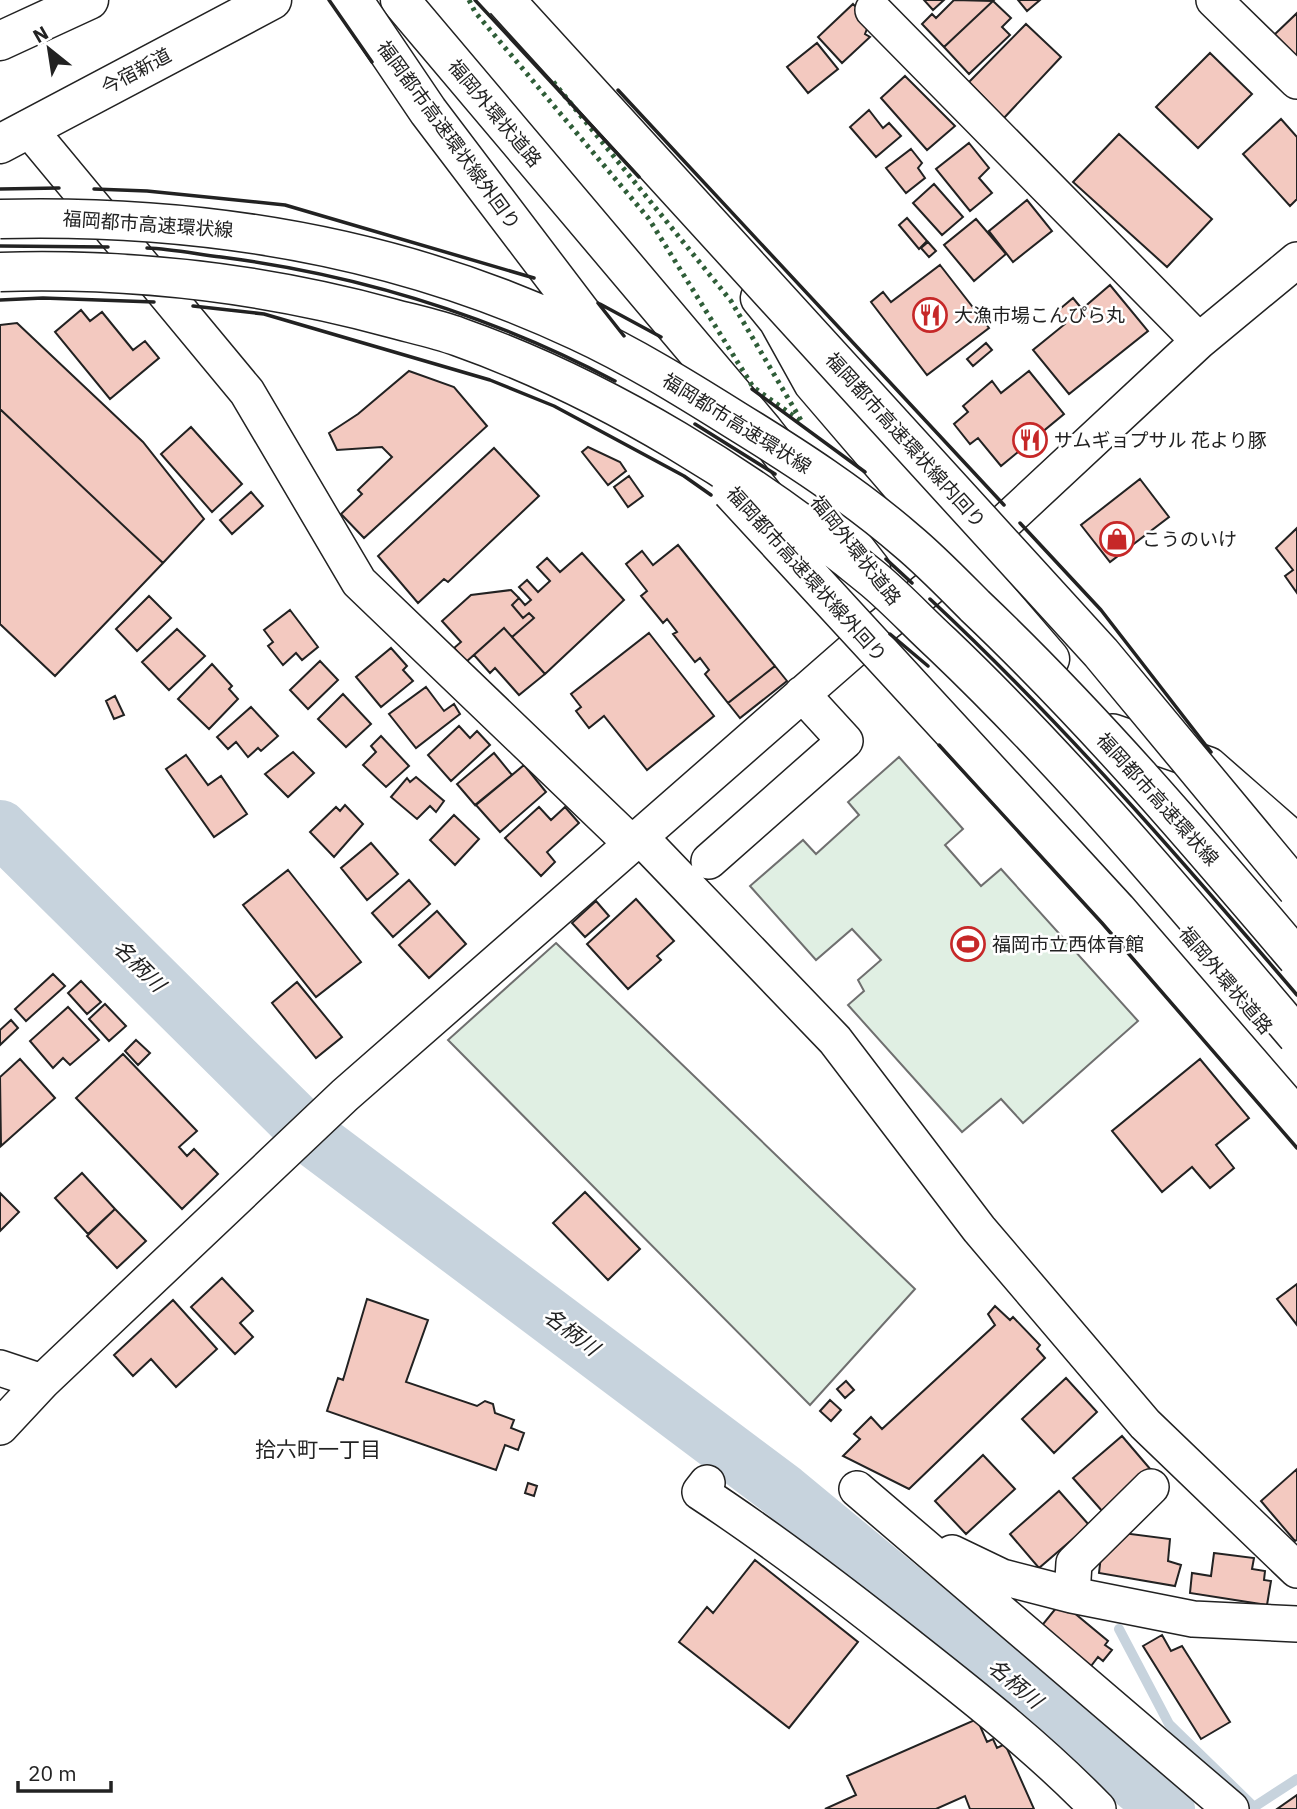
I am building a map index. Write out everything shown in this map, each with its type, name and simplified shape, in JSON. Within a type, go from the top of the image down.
[{"type":"highway","points":[[0,41],[89,0]]},
{"type":"highway","name":"今宿新道","points":[[14,136],[272,0]]},
{"type":"highway","name":"福岡都市高速環状線外回り","points":[[353,0],[428,111],[552,275],[658,407],[773,539],[1117,909],[1297,1118]]},
{"type":"highway","name":"福岡外環状道路","points":[[400,0],[754,420],[901,608],[1116,850],[1273,1035],[1297,1059]]},
{"type":"highway","name":"福岡都市高速環状線内回り","points":[[505,0],[1101,653],[1297,889]]},
{"type":"highway","points":[[518,0],[566,55],[778,320],[813,383],[1297,947]]},
{"type":"highway","name":"福岡都市高速環状線","points":[[0,219],[157,221],[253,232],[351,253],[462,285],[566,326],[689,391],[807,464],[908,541],[1050,679],[1162,799],[1297,958]]},
{"type":"highway","points":[[0,271],[63,270],[158,274],[340,304],[458,336],[569,383],[675,441],[781,508],[864,573],[997,696],[1124,832],[1297,1036]]},
{"type":"street","points":[[1214,0],[1297,81]]},
{"type":"street","points":[[873,10],[1199,341]]},
{"type":"street","points":[[14,136],[247,392],[359,582],[635,839],[835,1040],[979,1229],[1145,1424],[1297,1570]]},
{"type":"street","points":[[0,1427],[42,1382],[345,1095],[901,608],[965,559],[1199,341],[1297,260]]},
{"type":"street","points":[[709,861],[845,741],[802,694]]},
{"type":"street","points":[[1113,732],[1209,765],[1297,842]]},
{"type":"street","points":[[0,1368],[42,1382]]},
{"type":"street","points":[[707,1483],[700,1492],[809,1567],[939,1669],[1049,1759],[1098,1809]]},
{"type":"street","points":[[1072,1595],[1074,1563],[1151,1487]]},
{"type":"street","points":[[856,1489],[1231,1809]]},
{"type":"street","points":[[905,1530],[1002,1577],[1072,1595],[1193,1619],[1297,1624]]},
{"type":"green space","name":"福岡市立西体育館","points":[[899,757],[963,829],[945,845],[981,886],[1001,869],[1138,1021],[1023,1123],[1001,1099],[962,1132],[848,1005],[864,991],[858,980],[881,960],[852,929],[816,960],[750,886],[803,840],[816,854],[859,815],[848,802]]},
{"type":"green space","points":[[556,943],[915,1289],[810,1405],[448,1040]]},
{"type":"building","points":[[924,0],[944,0],[933,10]]},
{"type":"building","points":[[954,0],[993,1],[944,47],[922,24],[932,14],[936,18]]},
{"type":"building","points":[[1018,0],[1040,0],[1027,11]]},
{"type":"building","points":[[993,1],[1011,18],[1002,27],[1010,35],[969,74],[944,47]]},
{"type":"building","points":[[853,4],[870,21],[865,34],[870,37],[842,63],[818,37]]},
{"type":"building","points":[[1297,13],[1297,59],[1274,35]]},
{"type":"building","points":[[1026,24],[1061,57],[1004,118],[969,82]]},
{"type":"building","points":[[817,43],[838,69],[808,93],[787,67]]},
{"type":"building","points":[[1210,53],[1252,94],[1198,148],[1156,107]]},
{"type":"building","points":[[905,76],[955,126],[927,150],[881,98]]},
{"type":"building","points":[[869,110],[883,128],[889,123],[901,136],[876,157],[850,127]]},
{"type":"building","points":[[1281,119],[1297,137],[1297,199],[1290,206],[1243,154]]},
{"type":"building","points":[[1119,134],[1212,219],[1167,267],[1073,182]]},
{"type":"building","points":[[969,143],[989,168],[979,178],[992,193],[970,211],[936,169]]},
{"type":"building","points":[[911,149],[922,163],[918,168],[925,178],[906,193],[886,168]]},
{"type":"building","points":[[934,184],[963,217],[942,235],[913,203]]},
{"type":"building","points":[[1027,200],[1052,231],[1013,262],[989,231]]},
{"type":"building","points":[[907,218],[927,241],[919,249],[899,225]]},
{"type":"building","points":[[976,219],[1006,254],[974,281],[944,245]]},
{"type":"building","points":[[928,242],[936,251],[929,257],[921,248]]},
{"type":"building","name":"大漁市場こんぴら丸","points":[[940,265],[989,328],[927,375],[871,302],[883,292],[891,302]]},
{"type":"building","points":[[1110,285],[1148,331],[1069,394],[1033,350],[1065,324],[1055,313],[1073,298],[1082,309]]},
{"type":"building","points":[[81,310],[90,321],[102,312],[133,350],[145,341],[159,358],[110,399],[55,332]]},
{"type":"building","points":[[17,323],[143,442],[204,519],[163,563],[0,409],[0,325]]},
{"type":"building","points":[[986,343],[992,350],[973,366],[967,359]]},
{"type":"building","points":[[409,371],[454,387],[487,426],[364,538],[341,514],[362,494],[358,490],[392,457],[382,447],[337,450],[329,433],[358,414]]},
{"type":"building","points":[[1029,371],[1064,414],[1001,466],[978,438],[970,444],[954,424],[968,412],[963,406],[992,381],[1001,393]]},
{"type":"building","points":[[0,409],[163,563],[55,676],[0,624]]},
{"type":"building","points":[[191,427],[242,484],[212,512],[161,454]]},
{"type":"building","points":[[588,447],[620,462],[626,471],[608,485],[582,452]]},
{"type":"building","points":[[494,448],[539,496],[448,582],[444,579],[418,603],[378,556]]},
{"type":"building","points":[[629,476],[643,496],[628,507],[614,487]]},
{"type":"building","points":[[1140,479],[1169,517],[1110,562],[1081,525]]},
{"type":"building","points":[[251,492],[263,506],[232,534],[220,520]]},
{"type":"building","points":[[1297,528],[1297,593],[1285,576],[1293,570],[1276,548]]},
{"type":"building","points":[[678,545],[775,666],[728,703],[705,674],[709,670],[700,658],[695,662],[673,634],[677,632],[667,619],[663,623],[641,596],[647,591],[626,564],[642,551],[653,565]]},
{"type":"building","points":[[582,553],[624,600],[545,674],[512,637],[534,618],[529,613],[523,618],[512,605],[519,598],[525,605],[531,600],[519,587],[527,580],[538,592],[550,581],[537,567],[547,558],[560,572]]},
{"type":"building","points":[[511,590],[519,598],[512,605],[523,618],[529,613],[534,618],[512,637],[504,628],[466,662],[454,648],[461,642],[442,621],[471,595]]},
{"type":"building","points":[[149,596],[171,618],[137,651],[116,629]]},
{"type":"building","points":[[290,610],[318,647],[302,660],[296,653],[283,665],[268,646],[273,642],[264,630]]},
{"type":"building","points":[[504,628],[545,674],[519,695],[495,668],[490,673],[474,655]]},
{"type":"building","points":[[177,629],[205,656],[169,690],[142,662]]},
{"type":"building","points":[[649,633],[714,716],[647,770],[604,716],[589,728],[576,711],[581,707],[571,694]]},
{"type":"building","points":[[391,648],[407,666],[403,670],[413,681],[381,707],[356,677]]},
{"type":"building","points":[[320,661],[338,680],[308,709],[290,690]]},
{"type":"building","points":[[212,664],[232,686],[229,689],[238,699],[209,729],[178,699]]},
{"type":"building","points":[[775,666],[787,681],[740,718],[728,703]]},
{"type":"building","points":[[426,687],[444,711],[454,704],[460,714],[416,748],[389,714]]},
{"type":"building","points":[[343,694],[371,724],[346,747],[318,719]]},
{"type":"building","points":[[115,696],[124,715],[114,719],[106,701]]},
{"type":"building","points":[[251,707],[278,736],[261,751],[258,748],[248,757],[236,742],[228,749],[217,737]]},
{"type":"building","points":[[459,726],[470,738],[477,731],[490,745],[451,781],[428,755]]},
{"type":"building","points":[[381,736],[409,766],[386,787],[363,765],[376,752],[371,746]]},
{"type":"building","points":[[293,752],[314,773],[288,797],[265,774]]},
{"type":"building","points":[[494,753],[512,775],[475,805],[457,784]]},
{"type":"building","points":[[186,755],[208,785],[221,776],[247,814],[214,837],[166,769]]},
{"type":"building","points":[[524,765],[546,792],[500,832],[476,805]]},
{"type":"building","points":[[416,777],[444,801],[436,812],[430,806],[417,819],[391,797],[407,778],[410,782]]},
{"type":"building","points":[[345,805],[363,824],[334,857],[310,832],[336,807],[340,811]]},
{"type":"building","points":[[539,807],[551,820],[565,807],[579,823],[547,852],[555,862],[541,876],[505,838]]},
{"type":"building","points":[[454,815],[479,839],[455,865],[430,840]]},
{"type":"building","points":[[371,843],[398,874],[367,900],[341,868]]},
{"type":"building","points":[[288,870],[361,962],[316,997],[243,905]]},
{"type":"building","points":[[409,880],[430,904],[393,937],[372,913]]},
{"type":"building","points":[[636,899],[674,941],[657,956],[661,960],[628,989],[587,944]]},
{"type":"building","points":[[596,901],[609,916],[585,937],[572,923]]},
{"type":"building","points":[[437,911],[466,944],[429,978],[399,945]]},
{"type":"building","points":[[53,974],[65,986],[26,1021],[15,1009]]},
{"type":"building","points":[[81,981],[101,1002],[87,1014],[68,993]]},
{"type":"building","points":[[297,982],[342,1037],[316,1058],[272,1003]]},
{"type":"building","points":[[105,1004],[126,1026],[109,1041],[89,1019]]},
{"type":"building","points":[[68,1007],[99,1040],[70,1065],[63,1058],[53,1068],[30,1041]]},
{"type":"building","points":[[11,1020],[18,1028],[0,1045],[0,1030]]},
{"type":"building","points":[[136,1040],[150,1053],[138,1065],[125,1051]]},
{"type":"building","points":[[123,1054],[197,1131],[179,1147],[187,1156],[194,1149],[218,1174],[182,1209],[76,1098]]},
{"type":"building","points":[[20,1059],[55,1098],[1,1146],[0,1077]]},
{"type":"building","points":[[1200,1059],[1249,1118],[1216,1145],[1234,1168],[1210,1188],[1192,1167],[1162,1192],[1112,1131]]},
{"type":"building","points":[[82,1173],[115,1209],[88,1234],[55,1198]]},
{"type":"building","points":[[585,1192],[640,1249],[608,1280],[553,1223]]},
{"type":"building","points":[[0,1193],[19,1212],[0,1231]]},
{"type":"building","points":[[115,1209],[146,1241],[117,1268],[87,1236]]},
{"type":"building","points":[[222,1278],[253,1311],[240,1323],[253,1337],[235,1354],[191,1307]]},
{"type":"building","points":[[1297,1284],[1297,1325],[1277,1299]]},
{"type":"building","points":[[367,1299],[428,1320],[406,1382],[477,1406],[485,1401],[493,1404],[495,1413],[514,1420],[511,1428],[524,1433],[518,1450],[505,1445],[496,1470],[327,1411],[338,1378],[343,1380]]},
{"type":"building","points":[[173,1300],[217,1349],[176,1387],[151,1359],[133,1376],[114,1355]]},
{"type":"building","points":[[995,1306],[1010,1320],[1013,1317],[1040,1345],[1037,1349],[1045,1358],[909,1489],[843,1456],[860,1439],[854,1434],[871,1417],[882,1429],[995,1325],[988,1314]]},
{"type":"building","points":[[1066,1378],[1097,1412],[1054,1453],[1022,1419]]},
{"type":"building","points":[[846,1381],[854,1390],[845,1398],[837,1389]]},
{"type":"building","points":[[830,1400],[841,1410],[831,1421],[820,1411]]},
{"type":"building","points":[[1122,1436],[1151,1470],[1103,1512],[1073,1478]]},
{"type":"building","points":[[983,1455],[1015,1489],[966,1534],[935,1501]]},
{"type":"building","points":[[1297,1469],[1297,1540],[1295,1541],[1261,1501]]},
{"type":"building","points":[[528,1483],[537,1486],[534,1496],[525,1493]]},
{"type":"building","points":[[1059,1491],[1089,1525],[1039,1568],[1010,1534]]},
{"type":"building","points":[[1115,1532],[1170,1539],[1168,1561],[1181,1565],[1175,1586],[1099,1573],[1102,1547]]},
{"type":"building","points":[[1214,1553],[1254,1558],[1252,1569],[1265,1571],[1264,1580],[1271,1581],[1267,1605],[1190,1593],[1192,1573],[1211,1576]]},
{"type":"building","points":[[755,1560],[858,1642],[789,1728],[679,1642],[707,1607],[713,1613]]},
{"type":"building","points":[[1061,1602],[1108,1641],[1105,1645],[1112,1650],[1103,1661],[1098,1657],[1088,1670],[1039,1629]]},
{"type":"building","points":[[1162,1635],[1171,1651],[1182,1646],[1230,1722],[1201,1739],[1143,1646]]},
{"type":"building","points":[[977,1719],[987,1742],[993,1739],[997,1748],[1005,1744],[1034,1809],[970,1809],[965,1796],[936,1809],[825,1809],[856,1795],[847,1776]]},
{"type":"building","points":[[1297,1795],[1297,1809],[1277,1809]]},
{"type":"waterway","name":"名柄川","points":[[0,828],[315,1140],[784,1492],[1167,1809]]},
{"type":"waterway","points":[[1119,1629],[1169,1724],[1254,1807],[1297,1779]]},
{"type":"hedge","points":[[469,0],[475,12],[649,219],[753,387],[802,422],[731,301],[551,79]]},
{"type":"wall","points":[[329,0],[372,62]]},
{"type":"wall","points":[[475,0],[639,177]]},
{"type":"wall","points":[[618,90],[1004,505]]},
{"type":"wall","points":[[0,189],[59,188]]},
{"type":"wall","points":[[94,189],[147,191],[285,205],[534,278]]},
{"type":"wall","points":[[0,246],[108,247]]},
{"type":"wall","points":[[147,248],[273,265],[424,301],[521,337],[615,381]]},
{"type":"wall","points":[[0,300],[43,298],[154,302]]},
{"type":"wall","points":[[598,303],[624,336]]},
{"type":"wall","points":[[600,304],[661,337]]},
{"type":"wall","points":[[193,306],[264,314],[490,380],[554,406],[684,476],[711,495]]},
{"type":"wall","points":[[752,389],[865,472]]},
{"type":"wall","points":[[695,424],[775,474]]},
{"type":"wall","points":[[1020,523],[1101,610],[1211,752]]},
{"type":"wall","points":[[886,559],[912,583]]},
{"type":"wall","points":[[930,599],[1027,693],[1073,742],[1297,995]]},
{"type":"wall","points":[[890,634],[928,666]]},
{"type":"wall","points":[[939,745],[1102,923],[1297,1148]]},
{"type":"place","name":"大漁市場こんぴら丸","points":[[930,315]]},
{"type":"place","name":"サムギョプサル 花より豚","points":[[1030,440]]},
{"type":"place","name":"こうのいけ","points":[[1117,539]]},
{"type":"place","name":"福岡市立西体育館","points":[[968,944]]},
{"type":"district","name":"拾六町一丁目","points":[[318,1450]]}]
